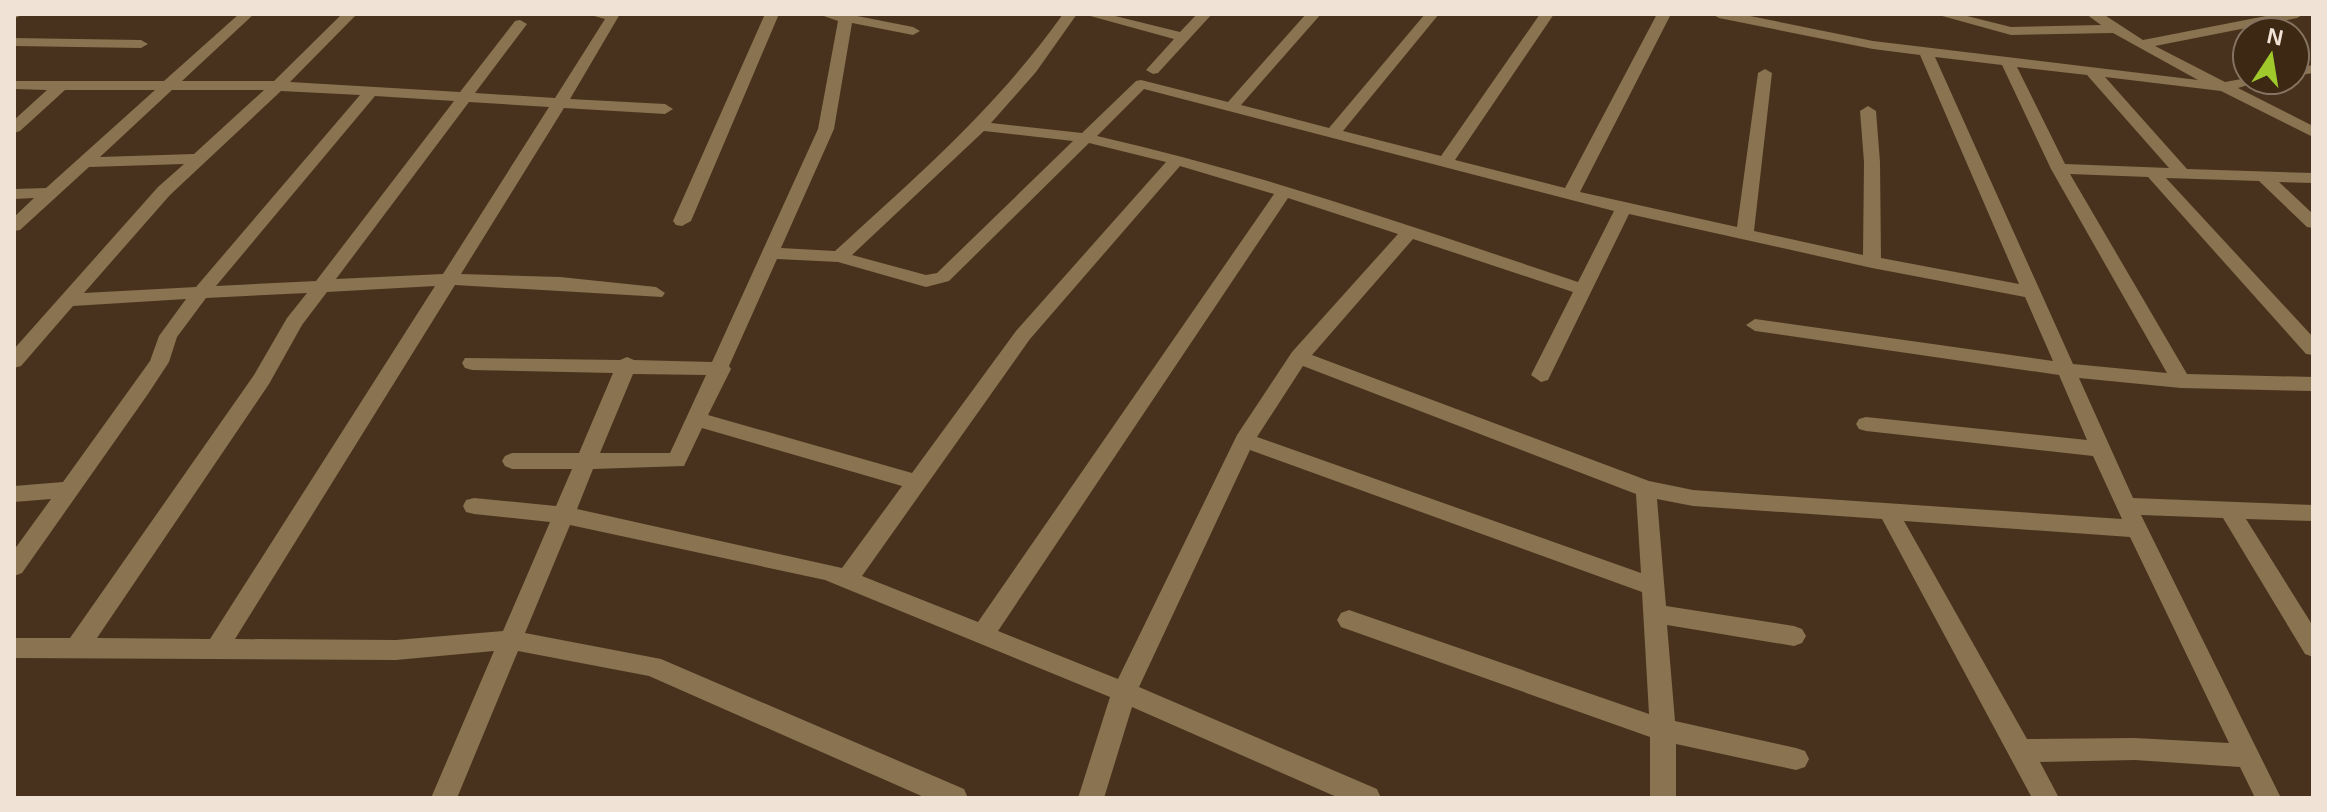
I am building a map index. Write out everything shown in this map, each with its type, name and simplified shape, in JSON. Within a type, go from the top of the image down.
[{"type":"street","points":[[14,226],[247,14]]},
{"type":"street","points":[[14,361],[66,300],[197,159],[278,86],[350,14]]},
{"type":"street","points":[[217,648],[614,16],[594,14]]},
{"type":"street","points":[[682,221],[772,14]]},
{"type":"street","points":[[825,14],[913,31]]},
{"type":"street","points":[[839,257],[980,126],[1031,69],[1070,14]]},
{"type":"street","points":[[1090,14],[1181,37]]},
{"type":"street","points":[[1153,70],[1205,14]]},
{"type":"street","points":[[1231,107],[1314,14]]},
{"type":"street","points":[[1333,133],[1432,14]]},
{"type":"street","points":[[1445,162],[1547,14]]},
{"type":"street","points":[[1570,194],[1664,14]]},
{"type":"street","points":[[1719,14],[1873,45],[2222,87],[2231,85]]},
{"type":"street","points":[[1942,14],[1983,18],[1998,30],[2116,29]]},
{"type":"street","points":[[2093,14],[2141,45],[2313,132]]},
{"type":"street","points":[[2200,14],[2224,29]]},
{"type":"street","points":[[2141,45],[2297,14]]},
{"type":"street","points":[[512,461],[677,461],[721,369],[826,129],[846,18]]},
{"type":"street","points":[[77,648],[262,379],[294,322],[520,24]]},
{"type":"street","points":[[14,42],[141,44]]},
{"type":"street","points":[[1926,52],[2126,506],[2268,798]]},
{"type":"street","points":[[2007,61],[2059,169],[2181,381]]},
{"type":"street","points":[[2091,71],[2183,174]]},
{"type":"street","points":[[1745,235],[1765,73]]},
{"type":"street","points":[[772,253],[839,257],[926,281],[943,277],[1141,84],[1624,208],[1872,262],[2034,293]]},
{"type":"street","points":[[14,85],[278,86],[665,109]]},
{"type":"street","points":[[14,128],[61,85]]},
{"type":"street","points":[[14,567],[159,362],[168,336],[203,290],[370,93]]},
{"type":"street","points":[[1868,111],[1872,162],[1872,262]]},
{"type":"street","points":[[980,126],[1087,138],[1177,160],[1585,290]]},
{"type":"street","points":[[81,162],[197,159]]},
{"type":"street","points":[[846,580],[1023,335],[1177,160]]},
{"type":"street","points":[[2059,169],[2313,178]]},
{"type":"street","points":[[2152,172],[2313,349]]},
{"type":"street","points":[[2264,177],[2313,223]]},
{"type":"street","points":[[982,635],[1284,192]]},
{"type":"street","points":[[14,194],[47,193]]},
{"type":"street","points":[[1541,375],[1624,208]]},
{"type":"street","points":[[1091,798],[1124,692],[1244,440],[1299,357],[1409,232]]},
{"type":"street","points":[[66,300],[203,290],[450,279],[560,283],[656,293]]},
{"type":"street","points":[[1755,325],[2068,370],[2181,381],[2313,384]]},
{"type":"street","points":[[1299,357],[1646,489],[1693,498],[2137,529]]},
{"type":"street","points":[[472,363],[627,364],[721,369]]},
{"type":"street","points":[[444,798],[627,364]]},
{"type":"street","points":[[697,419],[916,482]]},
{"type":"street","points":[[1866,424],[2101,449]]},
{"type":"street","points":[[1244,440],[1654,587]]},
{"type":"street","points":[[1646,489],[1663,730],[1663,798]]},
{"type":"street","points":[[14,494],[66,490]]},
{"type":"street","points":[[474,506],[564,515],[828,572],[1124,692],[1368,798]]},
{"type":"street","points":[[2126,506],[2313,513]]},
{"type":"street","points":[[2230,511],[2313,647]]},
{"type":"street","points":[[1889,513],[2046,798]]},
{"type":"street","points":[[1656,614],[1794,636]]},
{"type":"street","points":[[1349,620],[1663,730],[1796,759]]},
{"type":"street","points":[[14,648],[396,650],[511,640],[652,666],[955,798]]},
{"type":"street","points":[[2020,751],[2135,749],[2246,756]]}]
